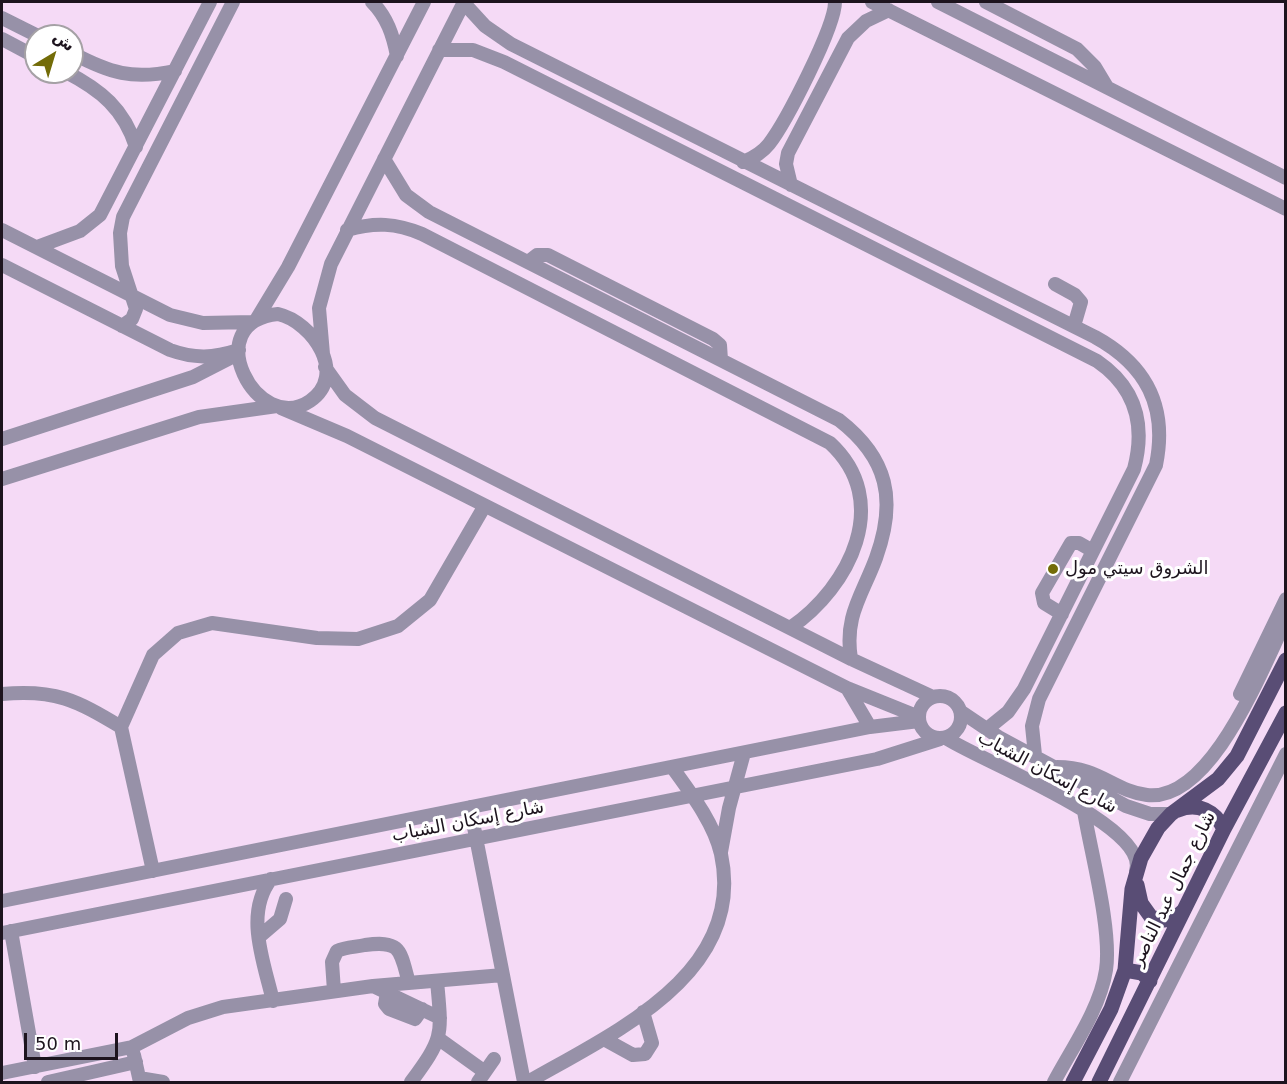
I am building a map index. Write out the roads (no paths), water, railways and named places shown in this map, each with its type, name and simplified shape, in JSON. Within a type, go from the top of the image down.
[{"type":"main road","name":"شارع جمال عبد الناصر","points":[[1073,1083],[1111,1009],[1125,970],[1134,877],[1149,842],[1171,814],[1228,768],[1246,740],[1286,660]]},
{"type":"main road","name":"شارع جمال عبد الناصر","points":[[1099,1083],[1224,829],[1286,713]]},
{"type":"main road","points":[[1228,768],[1236,779],[1251,781]]},
{"type":"main road","points":[[1171,814],[1180,808],[1198,807],[1214,814],[1224,829]]},
{"type":"main road","points":[[1134,877],[1141,903],[1151,917],[1168,921],[1176,918],[1185,909]]},
{"type":"main road","points":[[1125,970],[1142,973],[1150,981]]},
{"type":"street","points":[[37,247],[74,234],[91,224],[100,215],[210,2]]},
{"type":"street","points":[[372,2],[386,20],[394,38],[397,56]]},
{"type":"street","points":[[424,2],[288,267],[255,321],[243,333],[238,351],[240,364],[249,384],[256,393],[279,407],[346,436],[847,688],[919,719]]},
{"type":"street","points":[[2,479],[199,417],[304,405],[314,399],[321,390],[324,360],[320,308],[331,264],[463,2],[484,26],[511,44],[1074,326],[1112,346],[1138,371],[1154,401],[1160,434],[1159,449],[1146,488],[1039,699],[1032,726],[1035,756]]},
{"type":"street","points":[[743,162],[761,152],[775,135],[825,40],[833,21],[835,2]]},
{"type":"street","points":[[872,2],[1286,208]]},
{"type":"street","points":[[938,2],[1286,178]]},
{"type":"street","points":[[990,2],[1008,7],[1077,49],[1095,67],[1107,87]]},
{"type":"street","points":[[122,326],[135,314],[134,297],[122,266],[120,249],[123,217],[229,3]]},
{"type":"street","points":[[790,185],[786,164],[788,153],[841,49],[856,29],[889,10]]},
{"type":"street","points":[[2,18],[24,29]]},
{"type":"street","points":[[2,39],[24,51]]},
{"type":"street","points":[[439,50],[473,50],[504,62],[1080,352],[1113,372],[1126,388],[1136,407],[1140,428],[1140,449],[1134,469],[1017,701],[999,721],[987,729]]},
{"type":"street","points":[[84,59],[126,75],[142,76],[175,71]]},
{"type":"street","points":[[95,65],[93,78],[86,82],[98,89],[118,109],[132,134],[136,147]]},
{"type":"street","points":[[384,159],[397,184],[417,204],[839,420],[858,434],[872,451],[881,470],[887,491],[887,513],[875,560],[849,622],[851,659]]},
{"type":"street","points":[[113,193],[118,200],[129,202]]},
{"type":"street","points":[[347,230],[378,223],[394,225],[422,234],[831,443],[845,456],[855,472],[861,490],[862,510],[844,570],[834,587],[822,603],[790,628]]},
{"type":"street","points":[[2,230],[134,297],[186,320],[220,324],[255,321],[278,315],[289,317],[309,331],[345,395],[375,418],[851,659],[933,697],[946,697],[960,711],[957,730],[943,738],[927,735],[919,719],[922,705],[933,697]]},
{"type":"street","points":[[2,265],[170,350],[196,357],[212,357],[238,351]]},
{"type":"street","points":[[1055,284],[1080,300],[1081,309],[1074,326]]},
{"type":"street","points":[[3,438],[193,377],[238,351]]},
{"type":"street","points":[[153,871],[121,727],[153,655],[178,633],[212,623],[317,638],[358,639],[398,626],[430,600],[484,507]]},
{"type":"street","points":[[1062,614],[1044,603],[1042,593],[1071,543],[1080,543],[1093,551]]},
{"type":"street","points":[[1245,701],[1240,696],[1241,688],[1286,599]]},
{"type":"street","points":[[1057,767],[1087,770],[1138,793],[1159,795],[1170,792],[1197,774],[1214,758],[1286,620]]},
{"type":"street","points":[[847,688],[870,727]]},
{"type":"street","points":[[2,694],[32,691],[80,702],[121,727]]},
{"type":"street","name":"شارع إسكان الشباب","points":[[960,711],[987,729],[1137,811],[1171,814]]},
{"type":"street","name":"شارع إسكان الشباب","points":[[2,901],[919,719]]},
{"type":"street","name":"شارع إسكان الشباب","points":[[7,932],[876,759],[943,738],[1022,777],[1102,822],[1129,846],[1137,866],[1134,877]]},
{"type":"street","points":[[470,807],[526,1083],[604,1039],[643,1012],[688,974],[704,955],[716,931],[723,905],[724,878],[721,852],[744,753]]},
{"type":"street","points":[[1120,1083],[1286,754]]},
{"type":"street","points":[[672,767],[692,796],[721,852]]},
{"type":"street","points":[[1102,822],[1112,812],[1114,799]]},
{"type":"street","points":[[1054,1083],[1095,1004],[1106,971],[1106,938],[1084,811]]},
{"type":"street","points":[[271,879],[263,890],[258,905],[259,937],[273,1001]]},
{"type":"street","points":[[259,937],[280,919],[286,899]]},
{"type":"street","points":[[7,932],[35,1067]]},
{"type":"street","points":[[334,991],[333,958],[337,951],[382,943],[393,945],[400,952],[409,983]]},
{"type":"street","points":[[12,1076],[35,1067],[132,1047],[205,1012],[373,986],[503,975]]},
{"type":"street","points":[[411,1083],[439,1039],[437,981]]},
{"type":"street","points":[[373,986],[440,1018]]},
{"type":"street","points":[[604,1039],[633,1055],[645,1054],[652,1042],[643,1012]]},
{"type":"street","points":[[439,1039],[482,1077],[494,1059]]},
{"type":"street","points":[[132,1047],[139,1080],[163,1083]]},
{"type":"street","points":[[48,1083],[136,1062]]},
{"type":"place","name":"الشروق سيتي مول","points":[[1053,569]]}]
